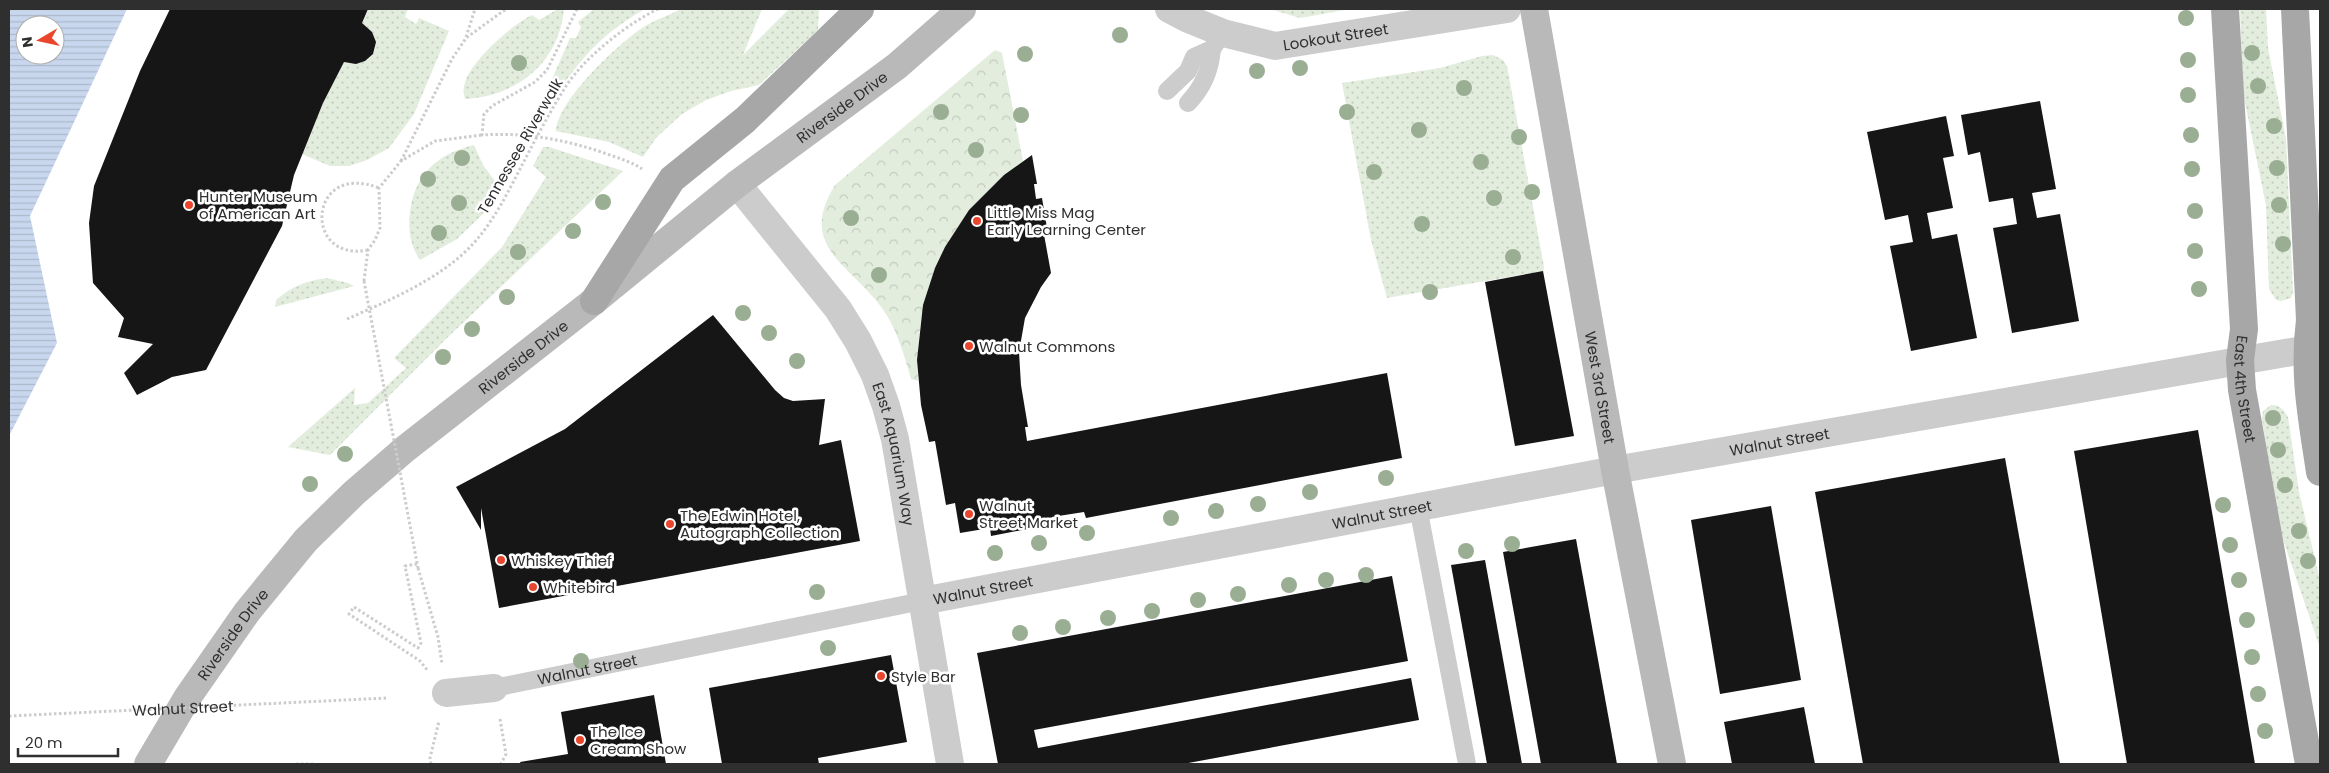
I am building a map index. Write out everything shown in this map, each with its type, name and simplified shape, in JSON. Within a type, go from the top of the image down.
[{"type":"main road","points":[[594,301],[672,179],[745,120],[860,9]]},
{"type":"main road","name":"Riverside Drive","points":[[148,764],[187,698],[215,656],[275,575],[306,540],[354,493],[405,449],[594,301],[737,184],[897,66],[962,9]]},
{"type":"main road","name":"West 3rd Street","points":[[1534,9],[1615,470],[1672,764]]},
{"type":"main road","name":"East 4th Street","points":[[2225,9],[2244,329],[2240,360],[2242,390],[2309,764]]},
{"type":"main road","points":[[2295,9],[2313,243],[2310,320],[2313,348],[2307,378],[2320,472]]},
{"type":"street","name":"Lookout Street","points":[[1170,9],[1186,18],[1217,41],[1275,46],[1507,9]]},
{"type":"street","name":"East Aquarium Way","points":[[737,184],[838,309],[858,341],[886,406],[895,439],[950,764]]},
{"type":"street","name":"Walnut Street","points":[[922,601],[1615,470],[2313,348]]},
{"type":"street","name":"Walnut Street","points":[[446,693],[494,688]]},
{"type":"lane","points":[[1167,91],[1188,71],[1194,57],[1217,41]]},
{"type":"lane","points":[[1188,103],[1199,91],[1207,77],[1217,41]]},
{"type":"lane","points":[[1418,507],[1466,764]]},
{"type":"lane","name":"Walnut Street","points":[[494,688],[922,601]]},
{"type":"path","points":[[438,637],[418,566],[364,281],[368,250],[380,228],[378,188],[401,161],[452,59],[466,38],[475,9]]},
{"type":"path","points":[[466,38],[506,9]]},
{"type":"path","points":[[482,135],[484,114],[492,106],[535,82],[547,70],[577,9]]},
{"type":"path","name":"Tennessee Riverwalk","points":[[347,319],[388,302],[437,273],[471,246],[499,208],[566,85],[600,49],[640,18],[658,9]]},
{"type":"path","points":[[401,161],[435,141],[482,135],[538,135],[590,148],[635,164],[647,173]]},
{"type":"path","points":[[368,250],[358,252],[342,250],[328,240],[321,221],[322,205],[330,193],[342,184],[355,181],[378,188]]},
{"type":"path","points":[[418,566],[405,566],[422,643],[418,648],[354,607],[349,614],[420,662],[446,693]]},
{"type":"path","points":[[494,688],[506,754],[502,764]]},
{"type":"path","name":"Walnut Street","points":[[9,716],[387,698]]},
{"type":"path","points":[[430,758],[431,764]]},
{"type":"path","points":[[296,764],[313,764]]},
{"type":"green space","points":[[368,9],[408,9],[405,17],[416,24],[419,18],[449,31],[414,114],[389,148],[367,160],[349,166],[330,166],[302,154],[323,103],[344,62],[355,63],[363,61],[374,52],[374,39],[362,23]]},
{"type":"green space","points":[[558,9],[564,9],[554,45],[532,73],[502,91],[465,99],[464,88],[467,77],[482,56],[502,36],[532,15],[539,20]]},
{"type":"green space","points":[[594,9],[645,9],[627,20],[597,44],[572,72],[539,122],[532,123],[542,102],[546,100],[551,92],[549,86],[570,38],[576,38],[581,27],[578,22]]},
{"type":"green space","points":[[681,9],[762,9],[743,55],[789,9],[819,9],[818,30],[759,85],[731,91],[706,100],[682,114],[656,138],[643,157],[609,142],[556,131],[559,118],[577,89],[604,60],[642,28]]},
{"type":"green space","points":[[1270,9],[1350,9],[1300,18]]},
{"type":"green space","points":[[2240,9],[2266,9],[2268,48],[2286,139],[2293,292],[2291,298],[2281,301],[2276,300],[2269,289],[2266,205],[2243,93]]},
{"type":"green space","points":[[995,50],[1002,53],[1023,161],[997,183],[975,206],[956,230],[941,257],[930,285],[922,315],[918,347],[918,381],[911,379],[896,333],[882,308],[832,253],[824,239],[822,224],[825,206],[835,185]]},
{"type":"green space","points":[[1493,55],[1503,60],[1507,66],[1544,267],[1543,271],[1387,298],[1371,240],[1342,83],[1440,68],[1482,56]]},
{"type":"green space","points":[[474,145],[483,165],[495,181],[503,182],[485,212],[457,239],[420,260],[410,237],[409,225],[410,212],[417,187],[423,176],[439,160],[449,154]]},
{"type":"green space","points":[[543,147],[549,147],[623,171],[447,338],[330,455],[288,447],[355,388],[354,405],[368,403],[406,368],[394,358],[502,247],[546,177],[533,166]]},
{"type":"green space","points":[[327,278],[354,286],[275,307],[276,300],[294,288]]},
{"type":"green space","points":[[2271,405],[2281,408],[2288,417],[2299,492],[2320,580],[2320,648],[2279,528],[2262,419],[2263,411]]},
{"type":"water","points":[[9,9],[127,9],[30,216],[57,343],[9,436]]},
{"type":"building","name":"Hunter Museum of American Art","points":[[170,9],[368,9],[362,23],[372,32],[376,42],[373,54],[365,61],[356,64],[344,62],[323,103],[294,175],[282,226],[206,370],[172,377],[137,395],[124,373],[153,344],[118,337],[124,318],[93,283],[89,223],[94,186],[140,71]]},
{"type":"building","points":[[2040,101],[2056,189],[2032,193],[2037,218],[2060,214],[2079,321],[2012,333],[1993,228],[2017,224],[2013,198],[1989,202],[1980,152],[1968,155],[1961,115]]},
{"type":"building","points":[[1946,116],[1954,156],[1943,158],[1953,208],[1927,213],[1932,239],[1957,234],[1977,338],[1911,351],[1890,246],[1913,242],[1908,215],[1885,220],[1867,132]]},
{"type":"building","name":"Walnut Commons","points":[[1032,155],[1037,184],[1034,184],[1036,199],[1042,198],[1047,228],[1043,229],[1051,273],[1041,287],[1025,318],[1019,352],[1021,385],[1028,427],[1025,427],[1027,441],[1387,373],[1402,458],[1086,518],[1084,512],[1052,517],[1053,524],[991,536],[990,528],[960,533],[955,503],[946,505],[935,441],[929,442],[921,405],[917,360],[923,305],[935,268],[945,247],[969,210],[1004,175]]},
{"type":"building","points":[[1543,271],[1574,436],[1515,446],[1485,282]]},
{"type":"building","points":[[713,315],[775,390],[784,398],[793,401],[825,399],[819,445],[841,440],[860,541],[499,608],[481,508],[481,530],[456,487],[565,429]]},
{"type":"building","points":[[2198,430],[2255,764],[2127,764],[2074,451]]},
{"type":"building","points":[[2005,458],[2060,764],[1863,764],[1815,492]]},
{"type":"building","points":[[1771,506],[1801,680],[1720,694],[1691,520]]},
{"type":"building","points":[[1576,539],[1617,764],[1541,764],[1503,552]]},
{"type":"building","points":[[1485,560],[1522,764],[1487,764],[1451,565]]},
{"type":"building","points":[[1392,576],[1408,661],[1034,730],[1038,748],[1411,678],[1419,720],[1183,764],[998,764],[977,653]]},
{"type":"building","points":[[891,655],[907,742],[818,758],[819,764],[722,764],[709,688]]},
{"type":"building","points":[[654,695],[666,764],[521,764],[520,762],[568,754],[561,712]]},
{"type":"building","points":[[1804,707],[1815,764],[1732,764],[1724,722]]},
{"type":"place","name":"Hunter Museum of American Art","points":[[189,205]]},
{"type":"place","name":"Little Miss Mag Early Learning Center","points":[[977,221]]},
{"type":"place","name":"Walnut Commons","points":[[969,346]]},
{"type":"place","name":"Walnut Street Market","points":[[969,514]]},
{"type":"place","name":"The Edwin Hotel, Autograph Collection","points":[[670,524]]},
{"type":"place","name":"Whiskey Thief","points":[[501,560]]},
{"type":"place","name":"Whitebird","points":[[533,587]]},
{"type":"place","name":"Style Bar","points":[[881,676]]},
{"type":"place","name":"The Ice Cream Show","points":[[580,740]]}]
